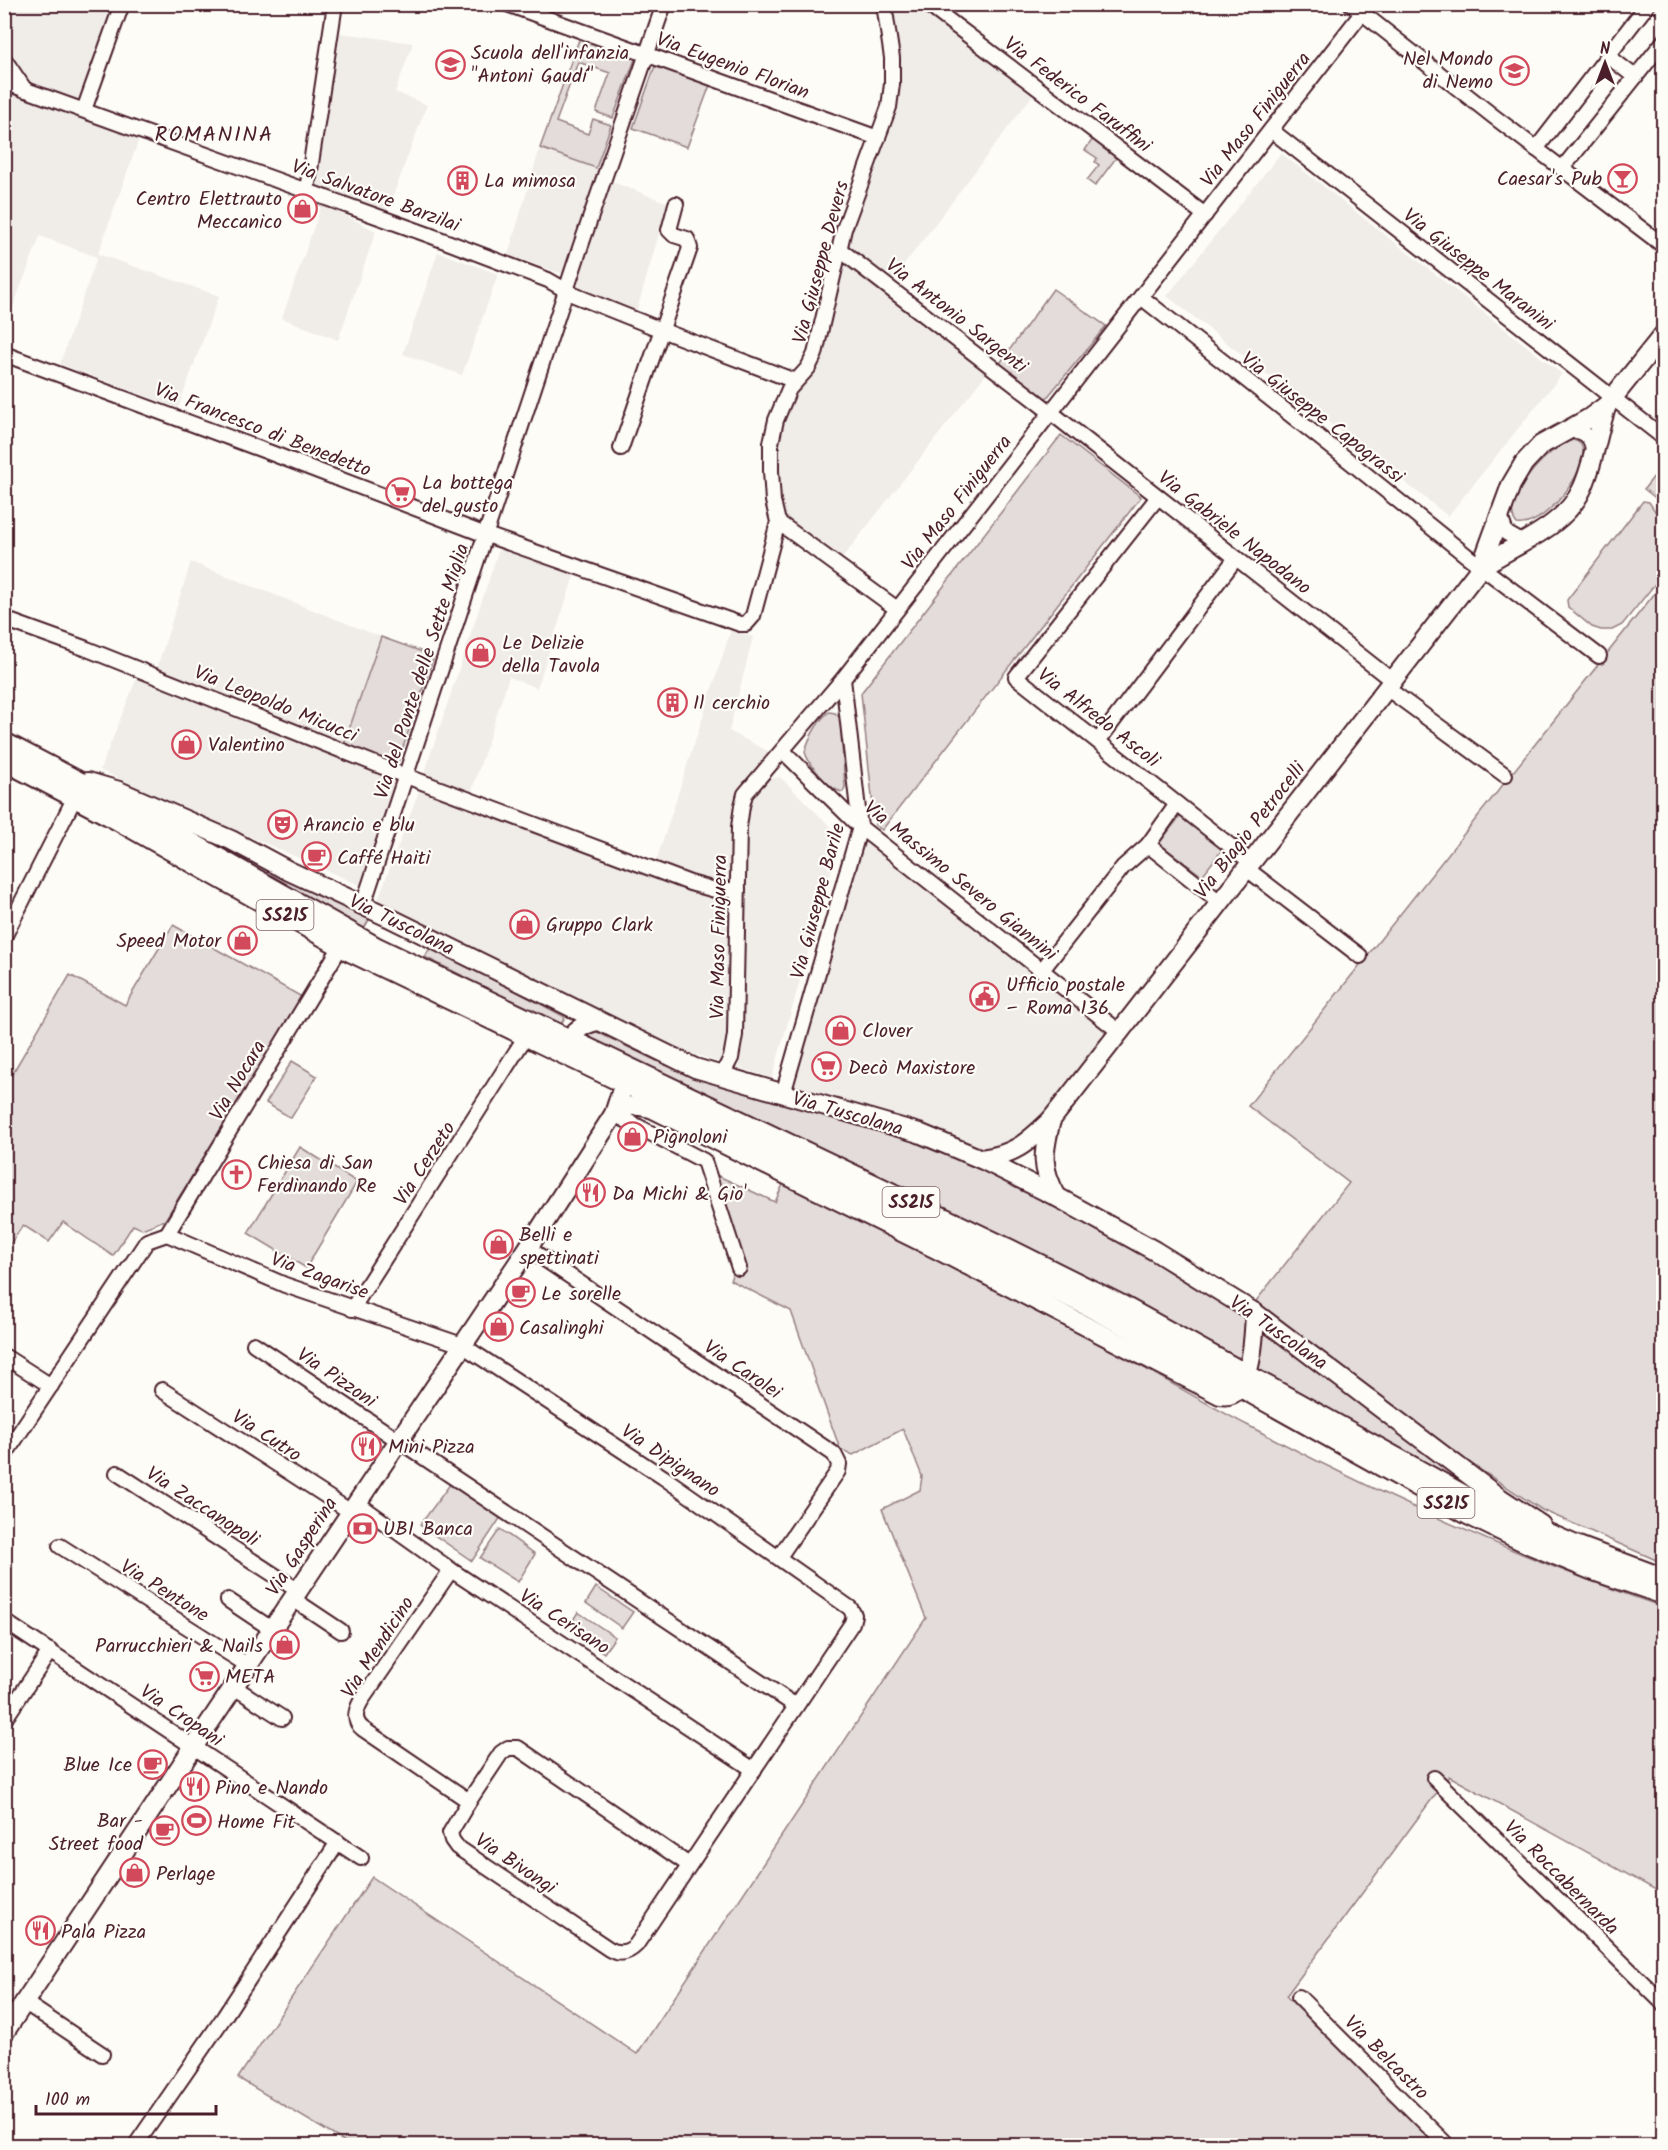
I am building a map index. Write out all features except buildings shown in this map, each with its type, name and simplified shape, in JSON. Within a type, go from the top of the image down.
[{"type":"main road","name":"Via Tuscolana","points":[[4,743],[70,777],[341,946],[526,1036],[571,1049],[624,1083],[1243,1380],[1475,1502],[1573,1545],[1664,1579]]},
{"type":"main road","name":"Via Tuscolana","points":[[4,760],[375,947],[571,1049],[1038,1263],[1122,1306],[1470,1515],[1528,1543],[1591,1569],[1664,1594]]},
{"type":"street","points":[[84,110],[122,4]]},
{"type":"street","points":[[307,190],[335,4]]},
{"type":"street","name":"Via Eugenio Florian","points":[[507,4],[878,138]]},
{"type":"street","name":"Via del Ponte delle Sette Miglia","points":[[363,905],[566,291],[664,4]]},
{"type":"street","name":"Via Giuseppe Devers","points":[[746,624],[753,616],[778,522],[771,479],[771,443],[781,405],[795,381],[808,369],[815,354],[848,218],[889,107],[892,84],[891,44],[884,4]]},
{"type":"street","name":"Via Federico Faruffini","points":[[927,4],[1205,215]]},
{"type":"street","points":[[1351,4],[1366,9],[1536,149],[1664,246]]},
{"type":"street","points":[[1536,149],[1648,4]]},
{"type":"street","name":"Via Maso Finiguerra","points":[[721,1077],[731,1058],[735,1035],[739,827],[743,799],[752,784],[783,751],[843,679],[1366,9]]},
{"type":"street","points":[[1562,169],[1664,41]]},
{"type":"street","points":[[1608,56],[1635,77]]},
{"type":"street","points":[[4,59],[25,90]]},
{"type":"street","name":"Via Salvatore Barzilai","points":[[4,82],[307,190],[548,280],[566,291],[661,330],[795,381]]},
{"type":"street","name":"Via Giuseppe Maranini","points":[[1271,130],[1610,402],[1661,436]]},
{"type":"street","points":[[621,448],[690,248],[687,239],[674,235],[669,230],[676,204]]},
{"type":"street","name":"Via Antonio Sargenti","points":[[839,249],[1052,412]]},
{"type":"street","name":"Via Giuseppe Capograssi","points":[[1141,297],[1481,567],[1599,656]]},
{"type":"street","name":"Via Biagio Petrocelli","points":[[981,1159],[1005,1155],[1020,1148],[1051,1120],[1121,1033],[1481,567],[1511,485],[1527,459],[1541,445],[1567,431],[1610,402],[1664,334]]},
{"type":"street","name":"Via Francesco di Benedetto","points":[[4,354],[486,535],[746,624]]},
{"type":"street","name":"Via Biagio Petrocelli","points":[[1481,567],[1551,524],[1571,506],[1585,483],[1593,450],[1610,402]]},
{"type":"street","name":"Via Gabriele Napodano","points":[[1052,412],[1505,775]]},
{"type":"street","points":[[1567,431],[1579,431],[1586,434],[1591,440],[1593,450]]},
{"type":"street","name":"Via Alfredo Ascoli","points":[[1158,497],[1016,677],[1177,804],[1360,956]]},
{"type":"street","points":[[1500,516],[1506,533],[1522,542]]},
{"type":"street","points":[[778,522],[897,609]]},
{"type":"street","points":[[1098,741],[1236,558]]},
{"type":"street","name":"Via Leopoldo Micucci","points":[[4,619],[87,649],[407,776],[702,887],[738,890]]},
{"type":"street","name":"Via Giuseppe Barile","points":[[783,1094],[860,827],[843,679]]},
{"type":"street","name":"Via Massimo Severo Giannini","points":[[783,751],[860,827],[1121,1033]]},
{"type":"street","name":"Via Tuscolana","points":[[70,777],[119,791],[200,825],[290,872],[363,905],[688,1065],[721,1077],[901,1127],[981,1159],[1057,1197],[1155,1251],[1255,1313],[1497,1496],[1573,1545]]},
{"type":"street","points":[[4,937],[75,797]]},
{"type":"street","points":[[1042,970],[1123,867],[1148,845],[1177,804]]},
{"type":"street","points":[[1148,845],[1221,903]]},
{"type":"street","points":[[223,871],[231,854],[251,851]]},
{"type":"street","name":"Via Nocara","points":[[167,1234],[341,946]]},
{"type":"street","points":[[571,1049],[582,1026],[598,1021]]},
{"type":"street","name":"Via Cerzeto","points":[[352,1309],[526,1036]]},
{"type":"street","name":"Via Gasperina","points":[[4,2033],[528,1248],[614,1114],[624,1083]]},
{"type":"street","points":[[721,1128],[630,1105],[614,1114],[704,1161],[739,1268]]},
{"type":"street","points":[[653,1109],[936,1249],[1220,1395],[1230,1395],[1243,1380],[1252,1352],[1255,1313]]},
{"type":"street","name":"Via Biagio Petrocelli","points":[[1051,1120],[1044,1148],[1044,1168],[1057,1197]]},
{"type":"street","points":[[862,1196],[936,1249]]},
{"type":"street","points":[[4,1456],[147,1241],[167,1234]]},
{"type":"street","name":"Via Zagarise","points":[[167,1234],[285,1285],[462,1345]]},
{"type":"street","name":"Via Carolei","points":[[528,1248],[834,1454],[839,1464],[837,1471],[779,1557]]},
{"type":"street","name":"Via Pizzoni","points":[[254,1344],[399,1442]]},
{"type":"street","name":"Via Dipignano","points":[[462,1345],[663,1477],[847,1604],[853,1613]]},
{"type":"street","points":[[4,1356],[51,1386]]},
{"type":"street","name":"Via Cutro","points":[[162,1390],[354,1507]]},
{"type":"street","points":[[399,1442],[796,1706]]},
{"type":"street","name":"Via Zaccanopoli","points":[[117,1473],[296,1595],[341,1631]]},
{"type":"street","name":"Via Cerisano","points":[[354,1507],[753,1770]]},
{"type":"street","name":"Via Pentone","points":[[60,1546],[249,1666]]},
{"type":"street","name":"Via Mendicino","points":[[451,1570],[361,1701],[356,1717],[363,1729],[469,1801]]},
{"type":"street","points":[[228,1600],[273,1630]]},
{"type":"street","name":"Via Bivongi","points":[[689,1865],[518,1748],[508,1748],[504,1751],[469,1801],[451,1830],[450,1836],[455,1845],[615,1952],[626,1952],[634,1947],[852,1623],[853,1613]]},
{"type":"street","name":"Via Cropani","points":[[4,1622],[361,1858]]},
{"type":"street","points":[[4,1720],[50,1651]]},
{"type":"street","points":[[234,1687],[282,1718]]},
{"type":"street","name":"Via Roccabernarda","points":[[1434,1778],[1664,2004]]},
{"type":"street","points":[[135,2145],[224,2017],[338,1842]]},
{"type":"street","name":"Via Belcastro","points":[[1299,1997],[1448,2145]]},
{"type":"street","points":[[24,2002],[102,2054]]},
{"type":"shaded area","points":[[122,4],[127,10],[94,106],[30,84],[5,46],[5,5]]},
{"type":"shaded area","points":[[890,5],[921,5],[1035,92],[891,282],[846,245],[861,201],[888,138],[898,89],[896,38]]},
{"type":"shaded area","points":[[340,33],[413,43],[395,92],[427,105],[386,214],[314,185]]},
{"type":"shaded area","points":[[581,34],[637,54],[613,118],[596,112],[610,73],[578,62],[556,122],[588,134],[593,119],[611,125],[596,168],[540,148]]},
{"type":"shaded area","points":[[655,66],[710,85],[687,147],[633,128]]},
{"type":"shaded area","points":[[5,89],[139,139],[98,254],[219,296],[178,408],[60,364],[97,257],[40,236],[5,328]]},
{"type":"shaded area","points":[[1095,136],[1119,154],[1095,186],[1087,180],[1099,165],[1095,162],[1097,158],[1085,150]]},
{"type":"shaded area","points":[[540,148],[601,171],[563,274],[508,255]]},
{"type":"shaded area","points":[[1281,153],[1562,374],[1448,516],[1167,296]]},
{"type":"shaded area","points":[[610,181],[668,203],[636,313],[576,286]]},
{"type":"shaded area","points":[[322,204],[376,231],[338,340],[282,318]]},
{"type":"shaded area","points":[[438,252],[498,274],[462,375],[403,354]]},
{"type":"shaded area","points":[[849,262],[989,370],[840,561],[782,514],[776,452],[780,424],[789,401],[807,381],[826,340],[841,268]]},
{"type":"shaded area","points":[[1053,289],[1106,326],[1045,400],[998,366]]},
{"type":"shaded area","points":[[1061,435],[1141,497],[882,830],[875,825],[861,693]]},
{"type":"shaded area","points":[[1573,440],[1581,446],[1583,456],[1570,486],[1544,514],[1530,522],[1517,524],[1513,514],[1514,502],[1520,489],[1539,463],[1551,452]]},
{"type":"shaded area","points":[[1663,465],[1663,504],[1644,489]]},
{"type":"shaded area","points":[[1643,501],[1649,502],[1655,511],[1663,516],[1663,574],[1622,625],[1612,630],[1592,627],[1568,607],[1567,600]]},
{"type":"shaded area","points":[[500,546],[575,573],[537,688],[509,677],[471,793],[424,774]]},
{"type":"shaded area","points":[[191,562],[381,637],[344,744],[157,668]]},
{"type":"shaded area","points":[[1663,583],[1663,1563],[1542,1510],[1473,1465],[1256,1301],[1349,1183],[1248,1106]]},
{"type":"shaded area","points":[[731,630],[753,637],[729,731],[773,754],[736,792],[734,885],[711,882],[656,862]]},
{"type":"shaded area","points":[[381,637],[434,656],[397,765],[344,744]]},
{"type":"shaded area","points":[[138,675],[400,779],[364,887],[100,770]]},
{"type":"shaded area","points":[[829,712],[835,713],[840,718],[845,787],[843,792],[832,787],[820,776],[805,752],[814,730]]},
{"type":"shaded area","points":[[780,777],[841,837],[772,1078],[734,1066],[740,1048],[743,858],[747,815],[755,790],[767,779]]},
{"type":"shaded area","points":[[420,788],[732,896],[729,1050],[722,1063],[690,1053],[376,905]]},
{"type":"shaded area","points":[[1182,814],[1225,846],[1202,876],[1159,843]]},
{"type":"shaded area","points":[[865,838],[1112,1035],[1041,1123],[1010,1145],[985,1150],[971,1149],[791,1090],[860,844]]},
{"type":"shaded area","points":[[243,858],[370,918],[362,932],[237,859]]},
{"type":"shaded area","points":[[173,925],[302,997],[165,1220],[142,1229],[133,1225],[113,1256],[63,1222],[49,1242],[23,1225],[5,1252],[5,1086],[70,975],[125,1005]]},
{"type":"shaded area","points":[[431,946],[565,1017],[559,1028],[487,992],[465,977],[425,957]]},
{"type":"shaded area","points":[[590,1030],[690,1074],[938,1147],[1017,1184],[1131,1247],[1243,1315],[1247,1323],[1244,1356],[1232,1359],[580,1039]]},
{"type":"shaded area","points":[[292,1061],[317,1076],[291,1118],[266,1103]]},
{"type":"shaded area","points":[[300,1147],[357,1182],[306,1268],[248,1233]]},
{"type":"shaded area","points":[[714,1174],[775,1202],[784,1182],[1078,1333],[1233,1418],[1350,1477],[1505,1547],[1663,1607],[1663,1894],[1449,1776],[1286,1996],[1436,2145],[350,2145],[238,2078],[372,1877],[637,2054],[926,1618],[882,1509],[920,1490],[922,1476],[903,1429],[853,1455],[840,1449],[791,1311],[730,1280],[740,1258]]},
{"type":"shaded area","points":[[1262,1327],[1493,1500],[1288,1391],[1257,1369]]},
{"type":"shaded area","points":[[451,1483],[501,1517],[472,1561],[420,1525]]},
{"type":"shaded area","points":[[500,1529],[535,1554],[518,1582],[480,1558]]},
{"type":"shaded area","points":[[596,1587],[633,1612],[622,1628],[586,1603]]},
{"type":"shaded area","points":[[578,1612],[615,1637],[604,1653],[568,1628]]},
{"type":"place","name":"Scuola dell'infanzia \"Antoni Gaudí\"","points":[[450,64]]},
{"type":"place","name":"Nel Mondo di Nemo","points":[[1514,70]]},
{"type":"place","name":"Caesar's Pub","points":[[1623,178]]},
{"type":"place","name":"La mimosa","points":[[463,180]]},
{"type":"place","name":"Centro Elettrauto Meccanico","points":[[303,209]]},
{"type":"place","name":"La bottega del gusto","points":[[401,493]]},
{"type":"place","name":"Le Delizie della Tavola","points":[[481,653]]},
{"type":"place","name":"Il cerchio","points":[[672,702]]},
{"type":"place","name":"Valentino","points":[[187,744]]},
{"type":"place","name":"Arancio e blu","points":[[282,824]]},
{"type":"place","name":"Caffé Haiti","points":[[316,857]]},
{"type":"place","name":"Gruppo Clark","points":[[525,924]]},
{"type":"place","name":"Speed Motor","points":[[242,940]]},
{"type":"place","name":"Ufficio postale – Roma 136","points":[[985,996]]},
{"type":"place","name":"Clover","points":[[841,1030]]},
{"type":"place","name":"Decò Maxistore","points":[[827,1067]]},
{"type":"place","name":"Pignoloni","points":[[632,1136]]},
{"type":"place","name":"Chiesa di San Ferdinando Re","points":[[236,1174]]},
{"type":"place","name":"Da Michi & Gio'","points":[[591,1193]]},
{"type":"place","name":"Belli e spettinati","points":[[498,1245]]},
{"type":"place","name":"Le sorelle","points":[[520,1293]]},
{"type":"place","name":"Casalinghi","points":[[498,1327]]},
{"type":"place","name":"Mini Pizza","points":[[367,1446]]},
{"type":"place","name":"UBI Banca","points":[[362,1528]]},
{"type":"place","name":"Parrucchieri & Nails","points":[[284,1645]]},
{"type":"place","name":"META","points":[[204,1676]]},
{"type":"place","name":"Blue Ice","points":[[153,1764]]},
{"type":"place","name":"Pino e Nando","points":[[194,1787]]},
{"type":"place","name":"Home Fit","points":[[196,1821]]},
{"type":"place","name":"Bar - Street food","points":[[164,1831]]},
{"type":"place","name":"Perlage","points":[[135,1873]]},
{"type":"place","name":"Pala Pizza","points":[[40,1931]]},
{"type":"district","name":"ROMANINA","points":[[214,133]]}]
